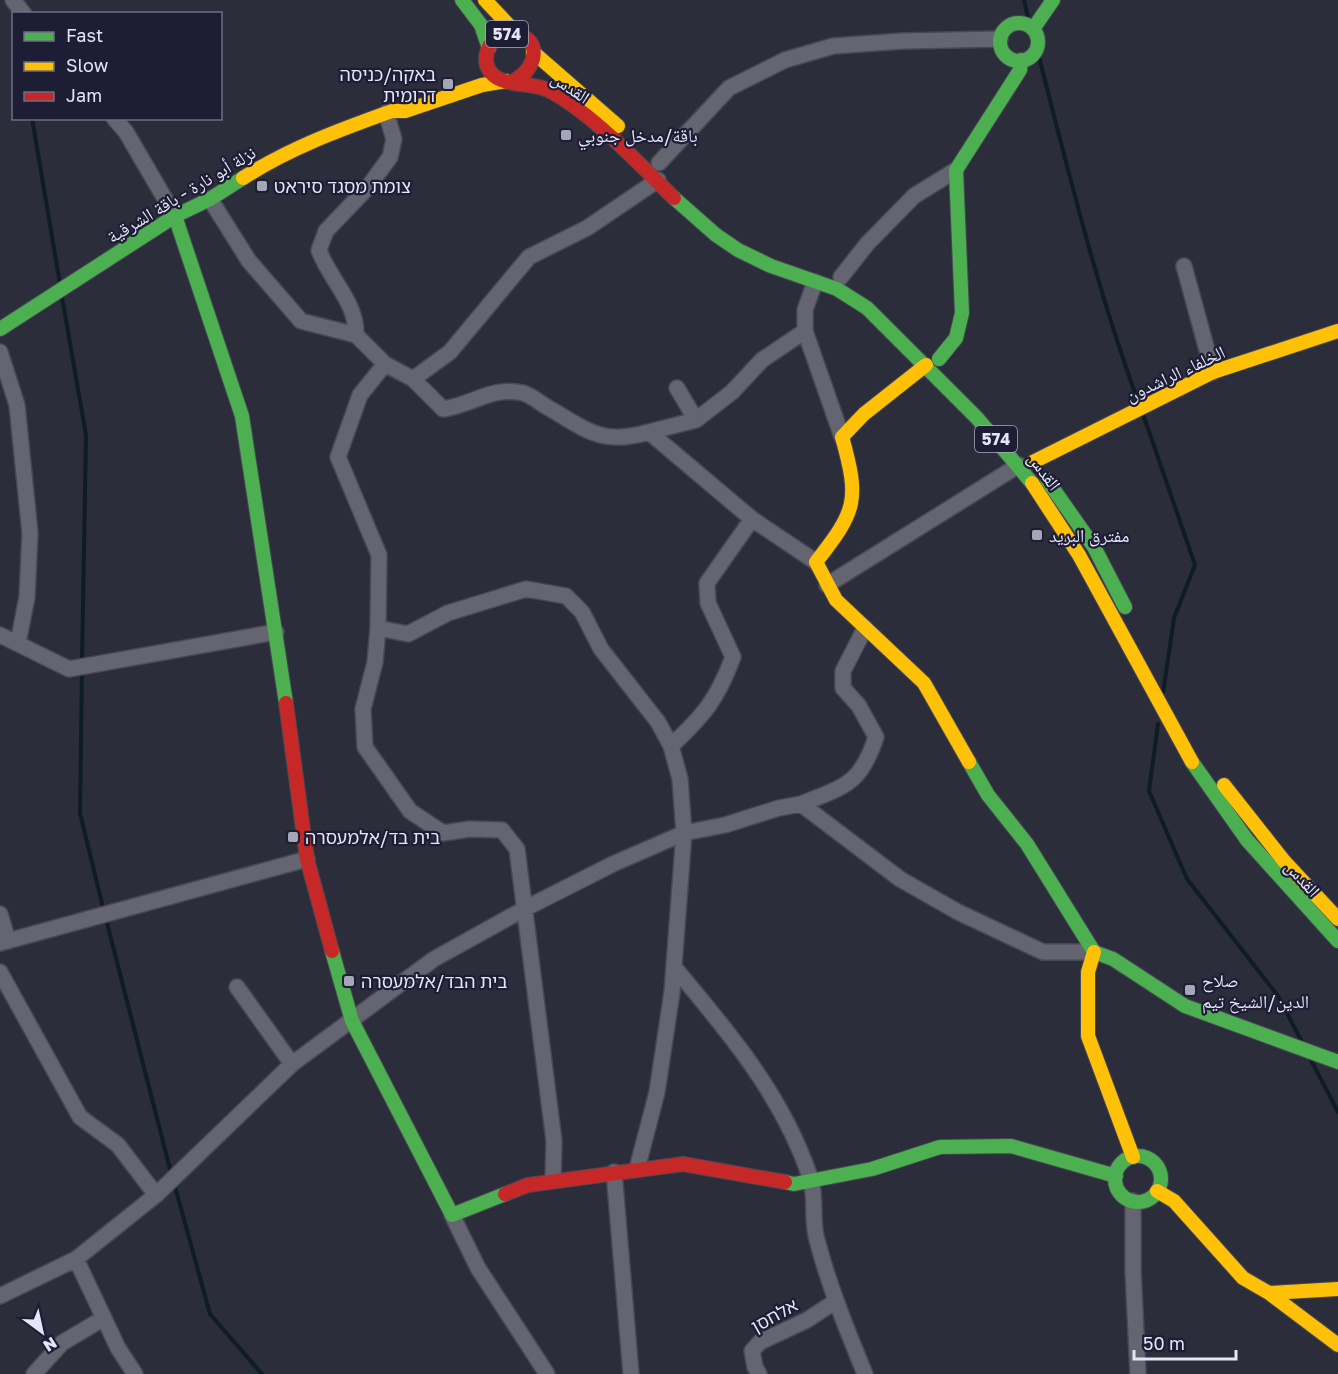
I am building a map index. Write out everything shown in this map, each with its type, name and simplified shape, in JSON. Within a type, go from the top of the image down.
[{"type":"street","points":[[13,0],[22,12]]},
{"type":"street","name":"574","points":[[462,0],[480,25],[492,73],[510,81],[522,79],[532,68],[533,52],[528,42],[518,35],[485,0]]},
{"type":"street","points":[[1033,28],[1016,23],[1005,28],[1000,39],[1007,56],[1022,60],[1031,56],[1037,46],[1033,28],[1053,0]]},
{"type":"street","name":"574","points":[[488,53],[501,36],[518,35]]},
{"type":"street","points":[[659,163],[729,88],[785,60],[833,46],[903,41],[1000,39]]},
{"type":"street","name":"القدس","points":[[533,52],[675,178]]},
{"type":"street","name":"نزلة أبو نارة - باقة الشرقية","points":[[389,112],[401,102],[473,73],[488,53]]},
{"type":"street","points":[[752,241],[773,252],[847,279],[867,244],[914,196],[956,170],[1020,69],[1022,60]]},
{"type":"street","name":"نزلة أبو نارة - باقة الشرقية","points":[[0,329],[175,216],[210,200],[279,155],[318,137],[389,112],[405,111],[482,85],[510,81]]},
{"type":"street","name":"القدس","points":[[510,81],[533,84],[559,99],[658,180],[727,243],[763,263],[838,290],[861,304],[926,365],[1025,465],[1094,547],[1180,716],[1204,757],[1284,861],[1338,919]]},
{"type":"street","points":[[356,335],[357,322],[347,298],[326,269],[319,250],[326,231],[369,186],[390,157],[394,139],[389,112]]},
{"type":"street","points":[[116,120],[126,132],[175,216],[242,416],[276,632],[307,859],[352,1021],[478,1268],[547,1374]]},
{"type":"street","points":[[842,436],[864,414],[926,365],[929,359],[939,359],[950,351],[955,342],[960,330],[962,313],[956,170]]},
{"type":"street","points":[[413,379],[450,352],[529,257],[587,228],[658,180]]},
{"type":"street","points":[[210,200],[249,261],[301,321],[356,335],[385,364],[413,379],[443,408],[463,406],[488,393],[524,393],[597,436],[624,440],[696,420],[732,392],[762,360],[806,331]]},
{"type":"street","points":[[1184,266],[1213,372]]},
{"type":"street","points":[[815,282],[805,310],[806,331],[842,436],[853,483],[848,519],[816,562]]},
{"type":"street","points":[[871,294],[886,307]]},
{"type":"street","name":"الخلفاء الراشدون","points":[[1025,465],[1213,372],[1338,331]]},
{"type":"street","points":[[926,346],[953,373]]},
{"type":"street","points":[[0,352],[16,405],[30,533],[27,597],[18,643]]},
{"type":"street","points":[[385,364],[360,395],[338,457],[379,555],[375,662],[363,709],[365,747],[410,811],[443,833],[470,828],[502,830],[517,849],[554,1141],[553,1180]]},
{"type":"street","points":[[677,388],[696,420]]},
{"type":"street","name":"574","points":[[975,396],[999,422]]},
{"type":"street","points":[[649,432],[752,519],[816,562],[826,585],[836,600],[924,683],[988,795],[1027,844],[1094,952],[1088,972],[1088,1036],[1133,1157]]},
{"type":"street","name":"القدس","points":[[1021,447],[1025,465],[1080,557],[1173,731],[1208,786],[1253,849],[1338,941]]},
{"type":"street","points":[[826,585],[1025,465]]},
{"type":"street","points":[[670,746],[702,717],[721,689],[733,657],[708,603],[707,583],[752,519]]},
{"type":"street","points":[[378,628],[408,634],[448,613],[525,589],[566,596],[582,612],[601,649],[658,722],[670,746],[680,778],[684,833],[674,967],[657,1092],[638,1169]]},
{"type":"street","points":[[0,1296],[76,1259],[156,1195],[291,1064],[434,958],[613,864],[684,833],[724,825],[779,808],[801,804],[852,783],[870,756],[876,736],[859,706],[843,688],[843,671],[865,628]]},
{"type":"street","points":[[0,635],[69,669],[276,632]]},
{"type":"street","points":[[801,804],[900,879],[958,912],[1043,952],[1094,952],[1113,959],[1185,1006],[1338,1062]]},
{"type":"street","points":[[0,914],[4,942],[307,859]]},
{"type":"street","points":[[674,967],[726,1028],[771,1093],[797,1143],[811,1180],[816,1238],[836,1300],[865,1374]]},
{"type":"street","points":[[0,972],[80,1117],[118,1145],[156,1195]]},
{"type":"street","points":[[237,987],[291,1064]]},
{"type":"street","points":[[452,1215],[528,1185],[553,1180],[682,1164],[794,1184],[872,1169],[940,1147],[1011,1146],[1116,1176]]},
{"type":"street","points":[[1133,1157],[1148,1159],[1158,1169],[1160,1184],[1157,1191],[1146,1201],[1133,1201],[1119,1192],[1116,1176],[1120,1165],[1133,1157]]},
{"type":"street","points":[[614,1172],[631,1374]]},
{"type":"street","points":[[1157,1191],[1174,1201],[1243,1278],[1269,1293],[1338,1345]]},
{"type":"street","points":[[1133,1201],[1133,1271],[1138,1374]]},
{"type":"street","points":[[76,1259],[104,1318],[135,1374]]},
{"type":"street","points":[[1269,1293],[1338,1288]]},
{"type":"street","name":"אלחסן","points":[[759,1374],[754,1367],[752,1351],[760,1342],[807,1320],[836,1300]]},
{"type":"street","points":[[34,1374],[62,1343],[104,1318]]},
{"type":"waterway","points":[[1024,0],[1029,21]]},
{"type":"waterway","points":[[1033,34],[1094,265],[1138,401]]},
{"type":"waterway","points":[[32,120],[60,284]]},
{"type":"waterway","points":[[62,297],[86,435],[82,662]]},
{"type":"waterway","points":[[1143,414],[1195,565],[1174,618],[1163,693]]},
{"type":"waterway","points":[[82,670],[80,813],[104,912]]},
{"type":"waterway","points":[[1158,724],[1149,791],[1187,879],[1278,996],[1301,1040]]},
{"type":"waterway","points":[[106,919],[171,1173]]},
{"type":"waterway","points":[[1311,1060],[1338,1112]]},
{"type":"waterway","points":[[174,1183],[210,1314],[262,1374]]},
{"type":"traffic: fast","points":[[462,0],[481,25],[489,48]]},
{"type":"traffic: fast","points":[[1033,29],[1053,0]]},
{"type":"traffic: fast","points":[[1019,23],[1032,29],[1038,42],[1032,55],[1019,61],[1006,55],[1000,42],[1006,29],[1019,23]]},
{"type":"traffic: fast","points":[[939,359],[956,338],[962,313],[956,170],[1020,70],[1021,60]]},
{"type":"traffic: fast","points":[[0,329],[175,216],[210,199],[243,178]]},
{"type":"traffic: fast","points":[[674,198],[716,235],[738,250],[771,266],[837,289],[867,308],[977,418],[1032,483]]},
{"type":"traffic: fast","points":[[175,216],[242,416],[286,703]]},
{"type":"traffic: fast","points":[[1047,480],[1094,547],[1125,607]]},
{"type":"traffic: fast","points":[[969,762],[988,795],[1027,844],[1094,952],[1113,959],[1185,1006],[1338,1062]]},
{"type":"traffic: fast","points":[[1192,762],[1247,840],[1338,941]]},
{"type":"traffic: fast","points":[[332,951],[352,1021],[452,1215],[505,1194]]},
{"type":"traffic: fast","points":[[785,1182],[794,1184],[872,1169],[940,1147],[1011,1146],[1116,1176]]},
{"type":"traffic: fast","points":[[1138,1156],[1154,1163],[1161,1179],[1154,1195],[1138,1202],[1122,1195],[1115,1179],[1122,1163],[1138,1156]]},
{"type":"traffic: slow","points":[[485,0],[518,35]]},
{"type":"traffic: slow","points":[[533,52],[618,126]]},
{"type":"traffic: slow","points":[[243,178],[297,149],[372,118],[392,111],[405,111],[482,85],[506,81]]},
{"type":"traffic: slow","points":[[1033,462],[1213,372],[1338,331]]},
{"type":"traffic: slow","points":[[926,365],[864,414],[842,437],[851,476],[851,504],[847,517],[816,562],[836,600],[924,683],[969,762]]},
{"type":"traffic: slow","points":[[1032,483],[1079,555],[1192,762]]},
{"type":"traffic: slow","points":[[1224,785],[1284,861],[1338,919]]},
{"type":"traffic: slow","points":[[1094,952],[1088,972],[1088,1036],[1133,1157]]},
{"type":"traffic: slow","points":[[1157,1191],[1174,1201],[1243,1278],[1269,1293],[1338,1345]]},
{"type":"traffic: slow","points":[[1269,1293],[1338,1289]]},
{"type":"traffic: jam","points":[[514,81],[524,74],[530,65],[533,49],[524,37],[503,36],[497,38],[487,51],[486,62],[491,73],[503,80],[548,90],[581,111],[614,139],[674,198]]},
{"type":"traffic: jam","points":[[286,703],[307,859],[332,951]]},
{"type":"traffic: jam","points":[[505,1194],[528,1185],[683,1164],[785,1182]]},
{"type":"place","name":"באקה/כניסה דרומית","points":[[448,84]]},
{"type":"place","name":"باقة/مدخل جنوبي","points":[[566,135]]},
{"type":"place","name":"צומת מסגד סיראט","points":[[262,186]]},
{"type":"place","name":"مفترق البريد","points":[[1037,535]]},
{"type":"place","name":"בית בד/אלמעסרה","points":[[293,837]]},
{"type":"place","name":"בית הבד/אלמעסרה","points":[[349,981]]},
{"type":"place","name":"صلاح الدين/الشيخ تيم","points":[[1190,990]]}]
